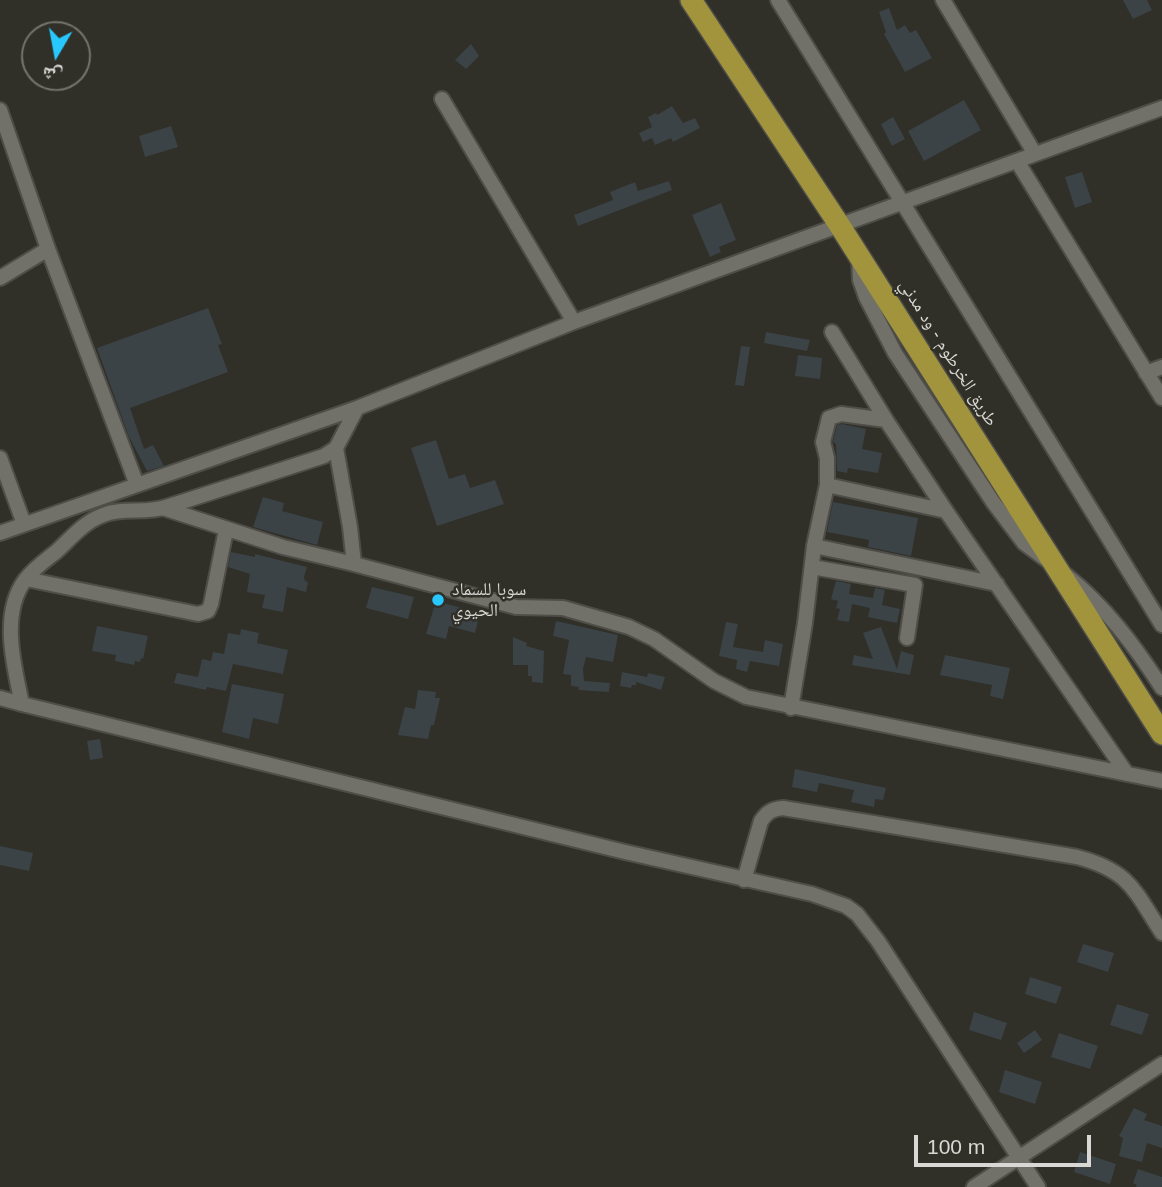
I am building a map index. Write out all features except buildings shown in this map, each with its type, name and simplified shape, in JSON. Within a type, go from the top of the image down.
[{"type":"highway","name":"طريق الخرطوم - ود مدني","points":[[691,0],[840,226],[1162,734]]},
{"type":"street","points":[[778,0],[1162,625]]},
{"type":"street","points":[[943,0],[1035,154]]},
{"type":"street","points":[[442,99],[574,322]]},
{"type":"street","points":[[0,533],[357,408],[574,322],[1162,108]]},
{"type":"street","points":[[0,110],[48,249],[137,485]]},
{"type":"street","points":[[1017,162],[1162,398]]},
{"type":"street","points":[[0,278],[48,249]]},
{"type":"street","points":[[832,332],[946,511],[1127,774]]},
{"type":"street","points":[[1146,373],[1162,367]]},
{"type":"street","points":[[22,704],[10,627],[15,599],[26,579],[88,522],[115,511],[163,508],[324,456],[335,448],[357,408]]},
{"type":"street","points":[[791,708],[814,546],[827,485],[827,458],[823,442],[829,418],[841,414],[886,420]]},
{"type":"street","points":[[335,448],[354,564]]},
{"type":"street","points":[[0,458],[24,524]]},
{"type":"street","points":[[827,485],[946,511]]},
{"type":"street","points":[[163,508],[294,550],[516,607],[563,608],[629,627],[663,644],[735,693],[791,708],[1162,781]]},
{"type":"street","points":[[26,579],[198,614],[208,611],[211,604],[226,530]]},
{"type":"street","points":[[814,546],[997,584]]},
{"type":"street","points":[[1056,566],[1091,595],[1117,625],[1162,688]]},
{"type":"street","points":[[812,567],[915,585],[907,638]]},
{"type":"street","points":[[0,698],[834,901],[857,914],[878,941],[1038,1187]]},
{"type":"street","points":[[744,880],[761,821],[774,808],[783,808],[1077,857],[1103,865],[1119,873],[1130,884],[1162,933]]},
{"type":"street","points":[[974,1187],[1162,1064]]},
{"type":"place","name":"سوبا للسماد الحيوي","points":[[438,600]]}]
